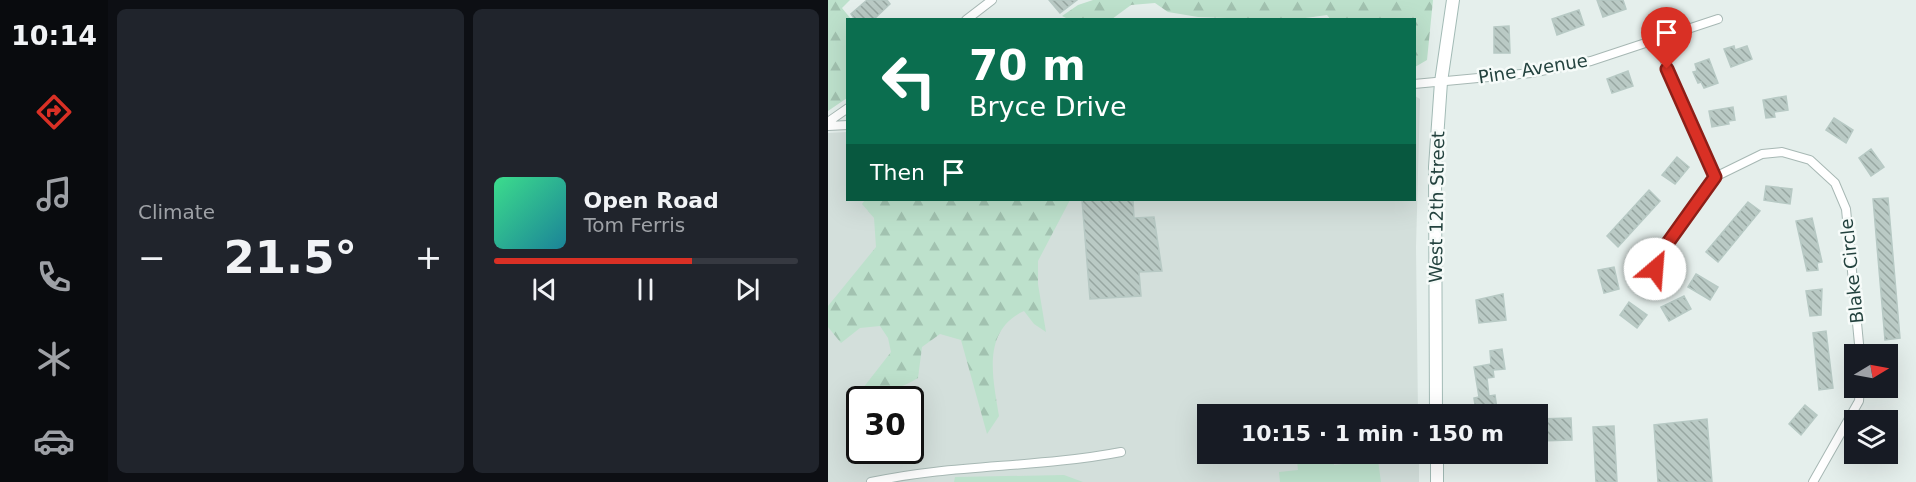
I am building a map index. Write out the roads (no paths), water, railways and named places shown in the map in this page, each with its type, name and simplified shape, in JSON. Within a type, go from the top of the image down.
[{"type":"main road","name":"West 12th Street","points":[[1436,404],[1435,167],[1442,82],[1453,0]]},
{"type":"main road","points":[[1437,464],[1437,482]]},
{"type":"street","points":[[969,18],[992,0]]},
{"type":"street","name":"Pine Avenue","points":[[1416,84],[1531,73],[1591,61],[1718,19]]},
{"type":"street","points":[[1659,38],[1667,69],[1715,177]]},
{"type":"street","points":[[828,124],[846,110]]},
{"type":"street","points":[[828,124],[846,125]]},
{"type":"street","name":"Blake Circle","points":[[1655,269],[1662,251],[1715,177],[1762,154],[1782,152],[1810,160],[1835,183],[1846,208],[1859,344]]},
{"type":"street","points":[[1813,482],[1859,398]]},
{"type":"street","points":[[871,482],[959,469],[1085,459],[1120,452]]}]
